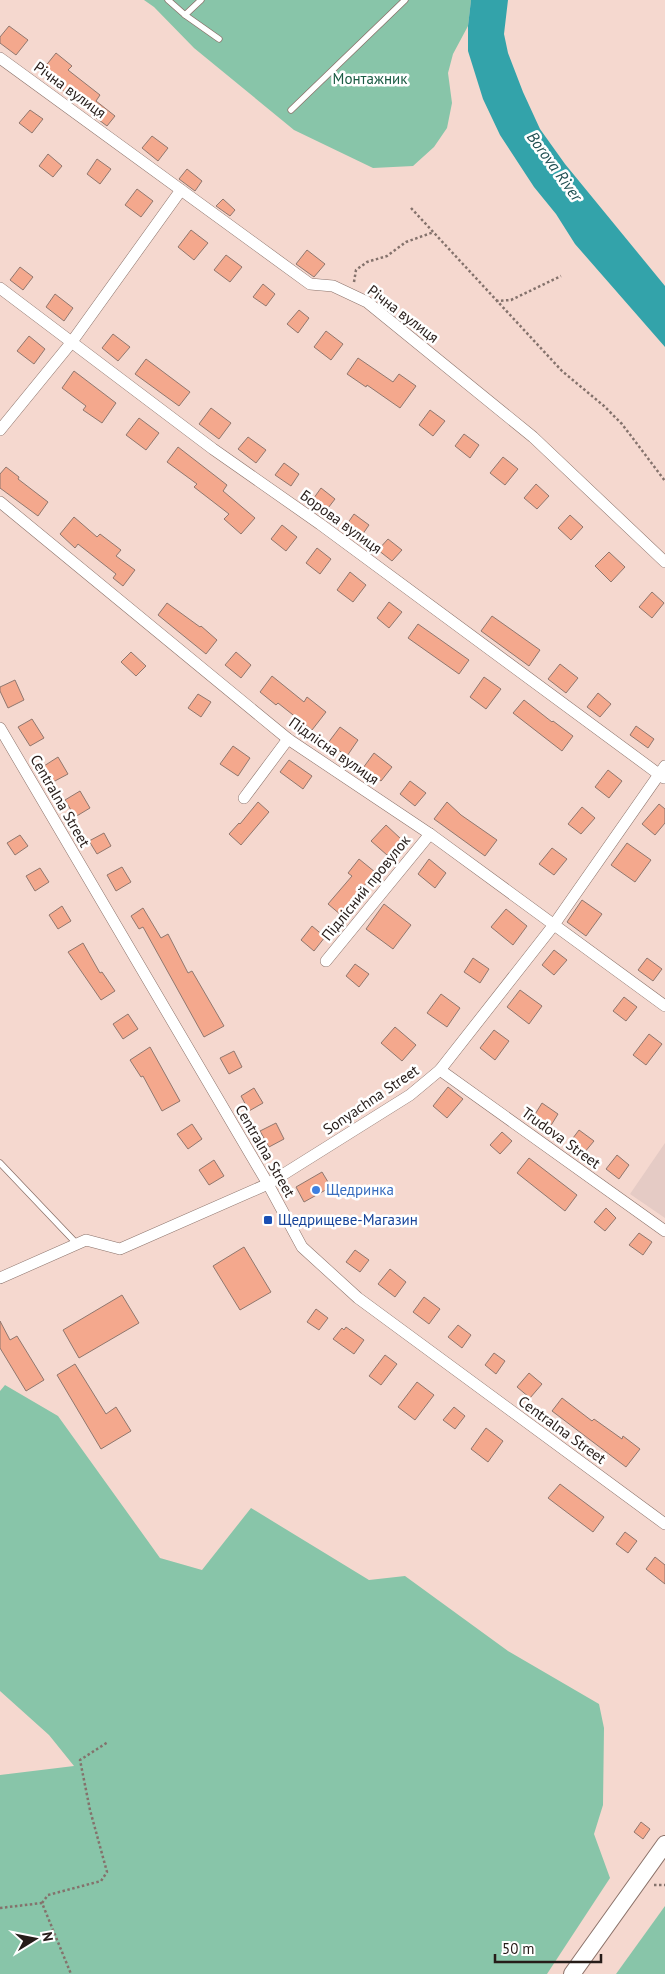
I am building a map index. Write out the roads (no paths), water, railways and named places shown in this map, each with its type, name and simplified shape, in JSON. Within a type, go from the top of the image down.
[{"type":"street","name":"Річна вулиця","points":[[0,58],[310,284],[333,286],[366,302],[533,437],[665,562]]},
{"type":"street","points":[[0,430],[71,343],[181,190]]},
{"type":"street","name":"Борова вулиця","points":[[0,288],[213,449],[320,524],[663,773]]},
{"type":"street","name":"Підлісна вулиця","points":[[0,502],[288,739],[430,834],[553,926],[665,1006]]},
{"type":"street","name":"Centralna Street","points":[[0,728],[268,1184],[302,1247],[358,1298],[665,1524]]},
{"type":"street","points":[[244,798],[288,739]]},
{"type":"street","name":"Sonyachna Street","points":[[0,1278],[86,1240],[120,1249],[268,1184],[410,1095],[440,1070],[553,926],[663,773]]},
{"type":"street","name":"Підлісний провулок","points":[[326,961],[430,834]]},
{"type":"street","name":"Trudova Street","points":[[440,1070],[665,1231]]},
{"type":"street","points":[[572,1974],[665,1844]]},
{"type":"lane","points":[[168,0],[185,15],[219,39]]},
{"type":"lane","points":[[185,15],[201,0]]},
{"type":"lane","points":[[291,110],[405,0]]},
{"type":"lane","points":[[0,1162],[77,1244]]},
{"type":"water","name":"Borova River","points":[[471,0],[508,0],[504,34],[508,53],[540,129],[565,164],[665,286],[665,347],[575,244],[500,135],[483,99],[468,51]]},
{"type":"place","name":"Щедринка","points":[[316,1190]]},
{"type":"place","name":"Щедрищеве-Магазин","points":[[268,1220]]},
{"type":"park label","name":"Монтажник","points":[[370,79]]}]
